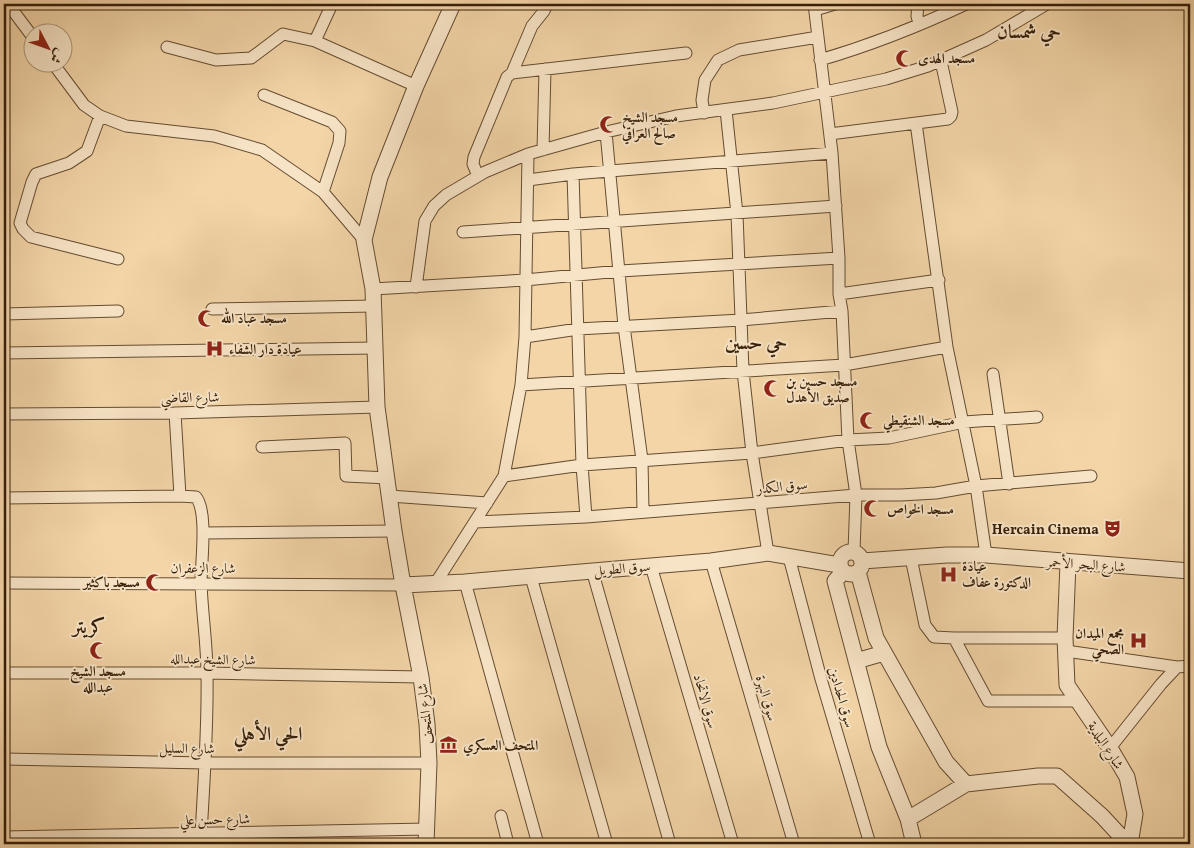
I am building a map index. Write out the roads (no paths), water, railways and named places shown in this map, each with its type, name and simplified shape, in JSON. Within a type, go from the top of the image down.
[{"type":"street","points":[[8,4],[22,23]]},
{"type":"street","points":[[315,41],[332,4]]},
{"type":"street","points":[[364,240],[380,176],[416,86],[452,4]]},
{"type":"street","points":[[478,176],[473,164],[474,157],[507,77],[512,72],[530,31],[544,11],[546,4]]},
{"type":"street","points":[[835,4],[814,7],[832,153],[848,440],[856,495],[851,564],[876,638],[946,762],[966,784]]},
{"type":"street","points":[[918,4],[917,16],[919,24]]},
{"type":"street","points":[[820,60],[858,49],[930,21],[966,4]]},
{"type":"street","points":[[416,287],[425,221],[434,206],[446,195],[478,176],[528,154],[606,132],[676,116],[773,102],[886,79],[941,61],[986,40],[1047,4]]},
{"type":"street","points":[[167,47],[216,60],[251,58],[283,34],[315,41],[416,86]]},
{"type":"street","points":[[704,113],[702,100],[705,80],[718,60],[739,50],[818,37]]},
{"type":"street","points":[[512,72],[686,53]]},
{"type":"street","points":[[830,134],[948,119],[952,112],[941,61]]},
{"type":"street","points":[[543,150],[546,69]]},
{"type":"street","points":[[59,72],[84,105],[100,116],[126,126],[214,136],[262,150],[323,192],[364,240]]},
{"type":"street","points":[[264,95],[332,122],[340,131],[339,143],[323,192]]},
{"type":"street","points":[[726,110],[737,214],[742,371],[752,453],[768,553]]},
{"type":"street","points":[[100,116],[87,151],[69,162],[36,174],[20,223],[31,237],[118,259]]},
{"type":"street","points":[[916,123],[947,347],[964,422],[986,555]]},
{"type":"street","points":[[606,132],[624,326],[642,460],[643,511]]},
{"type":"street","points":[[528,180],[573,174],[832,153]]},
{"type":"street","points":[[435,584],[504,476],[521,385],[525,337],[528,154]]},
{"type":"street","points":[[573,174],[582,465],[586,517]]},
{"type":"street","points":[[463,232],[575,226],[836,206]]},
{"type":"street","name":"شارع المتحف","points":[[364,240],[373,289],[377,407],[402,584],[421,677],[429,763],[427,837]]},
{"type":"street","points":[[373,289],[525,280],[620,271],[839,258]]},
{"type":"street","points":[[839,294],[938,280]]},
{"type":"street","points":[[212,309],[374,306]]},
{"type":"street","points":[[4,314],[118,311]]},
{"type":"street","points":[[525,337],[578,329],[741,320],[842,311]]},
{"type":"street","points":[[521,385],[844,365],[947,347]]},
{"type":"street","points":[[4,353],[376,348]]},
{"type":"street","points":[[993,374],[1009,484]]},
{"type":"street","name":"شارع القاضي","points":[[4,414],[174,413],[377,407]]},
{"type":"street","points":[[174,413],[180,496]]},
{"type":"street","points":[[504,476],[582,465],[752,453],[848,440],[889,438],[964,422],[1037,417]]},
{"type":"street","points":[[262,447],[345,442],[346,476],[388,478]]},
{"type":"street","name":"سوق الكدر","points":[[475,522],[586,517],[856,495],[901,495],[976,486],[1092,476]]},
{"type":"street","points":[[4,498],[196,496],[200,501],[203,533],[201,583],[208,673],[201,834]]},
{"type":"street","points":[[390,496],[488,503]]},
{"type":"street","points":[[203,533],[394,531]]},
{"type":"street","name":"سوق الطويل","points":[[402,584],[435,584],[531,577],[592,570],[711,561],[768,553],[851,564]]},
{"type":"street","name":"شارع البحر الأحمر","points":[[851,564],[947,555],[986,555],[1068,563],[1190,571]]},
{"type":"street","name":"سوق الحدادين","points":[[789,556],[821,679],[870,844]]},
{"type":"street","points":[[911,558],[925,624],[934,637],[1065,644],[1177,667],[1190,666]]},
{"type":"street","name":"سوق البهرة","points":[[711,561],[794,844]]},
{"type":"street","name":"شارع البلدية","points":[[1068,563],[1065,644],[1067,685],[1110,748],[1127,777],[1135,814],[1129,844]]},
{"type":"street","points":[[851,564],[835,581],[879,747],[908,820],[913,844]]},
{"type":"street","name":"سوق الاتحاد","points":[[651,566],[733,844]]},
{"type":"street","points":[[592,570],[670,844]]},
{"type":"street","points":[[531,577],[607,844]]},
{"type":"street","points":[[465,582],[538,844]]},
{"type":"street","name":"شارع الزعفران","points":[[4,583],[402,584]]},
{"type":"street","points":[[954,638],[988,701],[1077,701]]},
{"type":"street","points":[[856,661],[884,653]]},
{"type":"street","points":[[1110,748],[1177,667]]},
{"type":"street","name":"شارع الشيخ عبدالله","points":[[4,673],[208,673],[421,677]]},
{"type":"street","name":"شارع السليل","points":[[4,760],[205,763],[429,763]]},
{"type":"street","points":[[908,820],[966,784],[1038,776],[1058,776],[1102,816],[1129,844]]},
{"type":"street","points":[[500,816],[508,844]]},
{"type":"street","name":"شارع حسن علي","points":[[4,837],[201,834],[427,837]]},
{"type":"place","name":"مسجد الهدى","points":[[904,58]]},
{"type":"place","name":"مسجد الشيخ صالح العراقي","points":[[608,125]]},
{"type":"place","name":"مسجد عباد الله","points":[[207,318]]},
{"type":"place","name":"عيادة دار الشفاء","points":[[215,349]]},
{"type":"place","name":"مسجد حسين بن صديق الأهدل","points":[[772,389]]},
{"type":"place","name":"مسجد الشنقيطي","points":[[869,420]]},
{"type":"place","name":"مسجد الخواص","points":[[873,509]]},
{"type":"place","name":"Hercain Cinema","points":[[1113,529]]},
{"type":"place","name":"عيادة الدكتورة عفاف","points":[[948,574]]},
{"type":"place","name":"مسجد باكثير","points":[[154,582]]},
{"type":"place","name":"مجمع الميدان الصحي","points":[[1138,641]]},
{"type":"place","name":"مسجد الشيخ عبدالله","points":[[98,651]]},
{"type":"place","name":"المتحف العسكري","points":[[449,745]]},
{"type":"district","name":"حي شمسان","points":[[1029,31]]},
{"type":"district","name":"حي حسين","points":[[756,342]]},
{"type":"district","name":"كريتر","points":[[89,626]]},
{"type":"district","name":"الحي الأهلي","points":[[268,733]]}]
